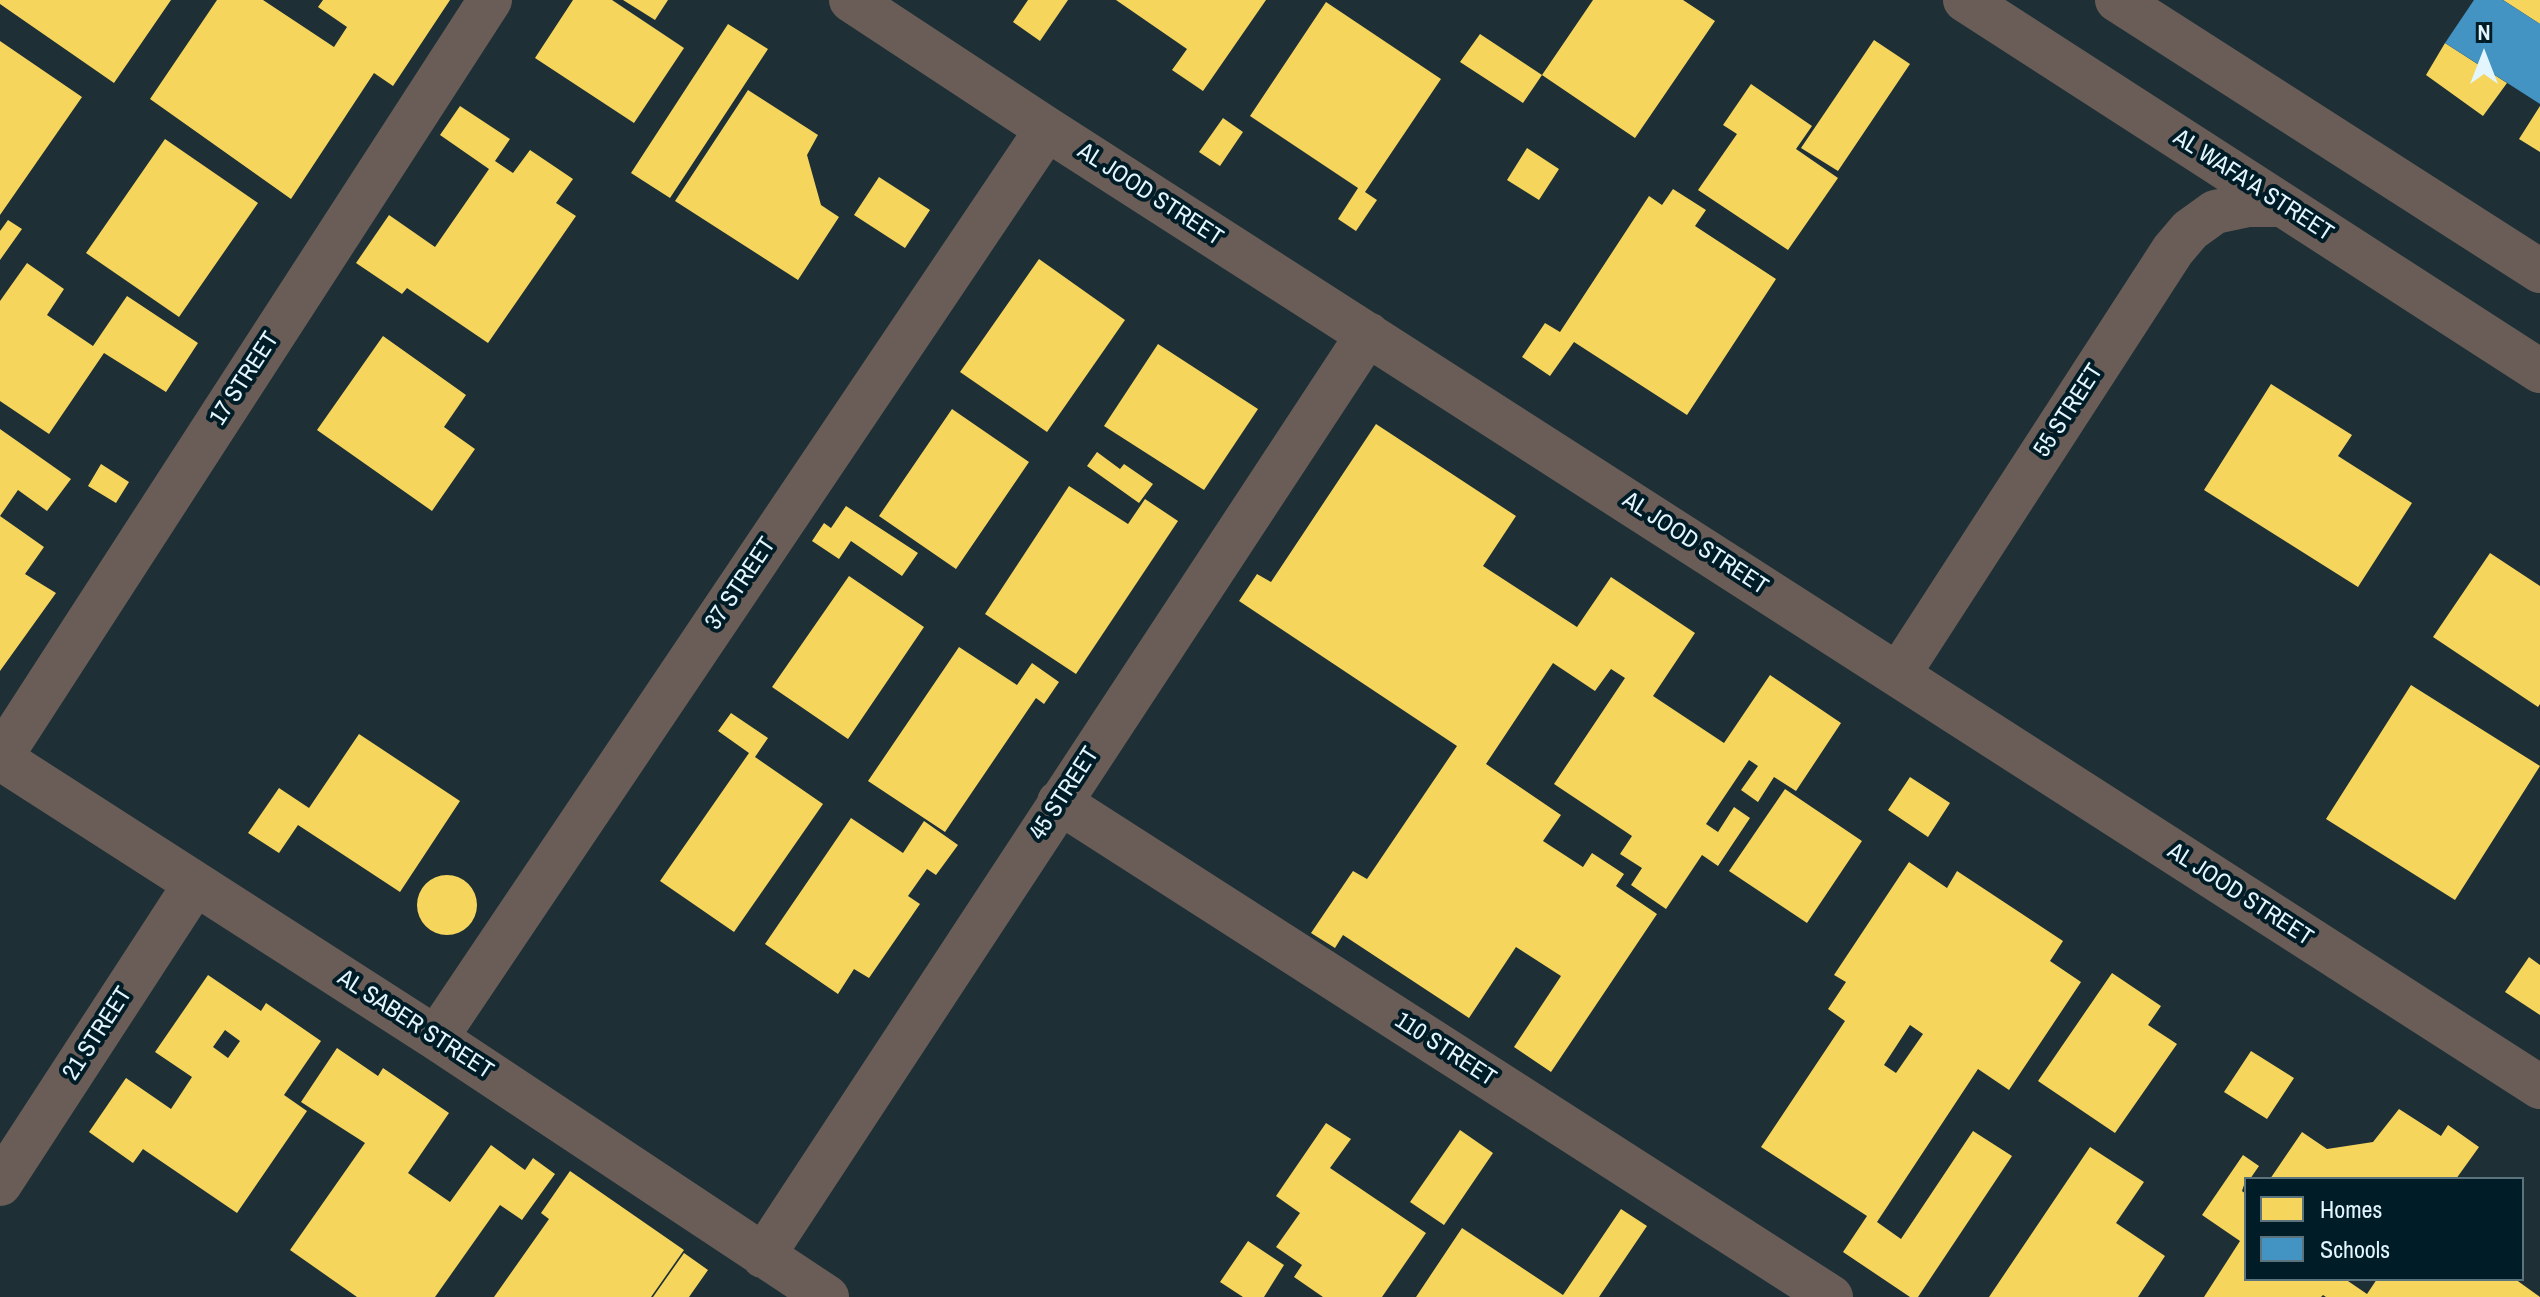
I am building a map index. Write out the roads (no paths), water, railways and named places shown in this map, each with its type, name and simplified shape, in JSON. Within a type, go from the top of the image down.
[{"type":"street","name":"17 STREET","points":[[0,758],[490,0]]},
{"type":"street","name":"AL JOOD STREET","points":[[851,0],[1047,129],[2540,1087]]},
{"type":"street","name":"AL WAFA'A STREET","points":[[1965,0],[2540,371]]},
{"type":"street","points":[[2117,0],[2540,271]]},
{"type":"street","name":"37 STREET","points":[[436,1038],[1047,129]]},
{"type":"street","name":"55 STREET","points":[[1898,675],[2173,250],[2190,230],[2215,212],[2248,205],[2282,205]]},
{"type":"street","name":"45 STREET","points":[[763,1256],[1368,334]]},
{"type":"street","name":"AL SABER STREET","points":[[0,758],[436,1038],[827,1297]]},
{"type":"street","name":"110 STREET","points":[[1059,802],[1831,1297]]},
{"type":"street","name":"21 STREET","points":[[0,1184],[195,884]]}]
